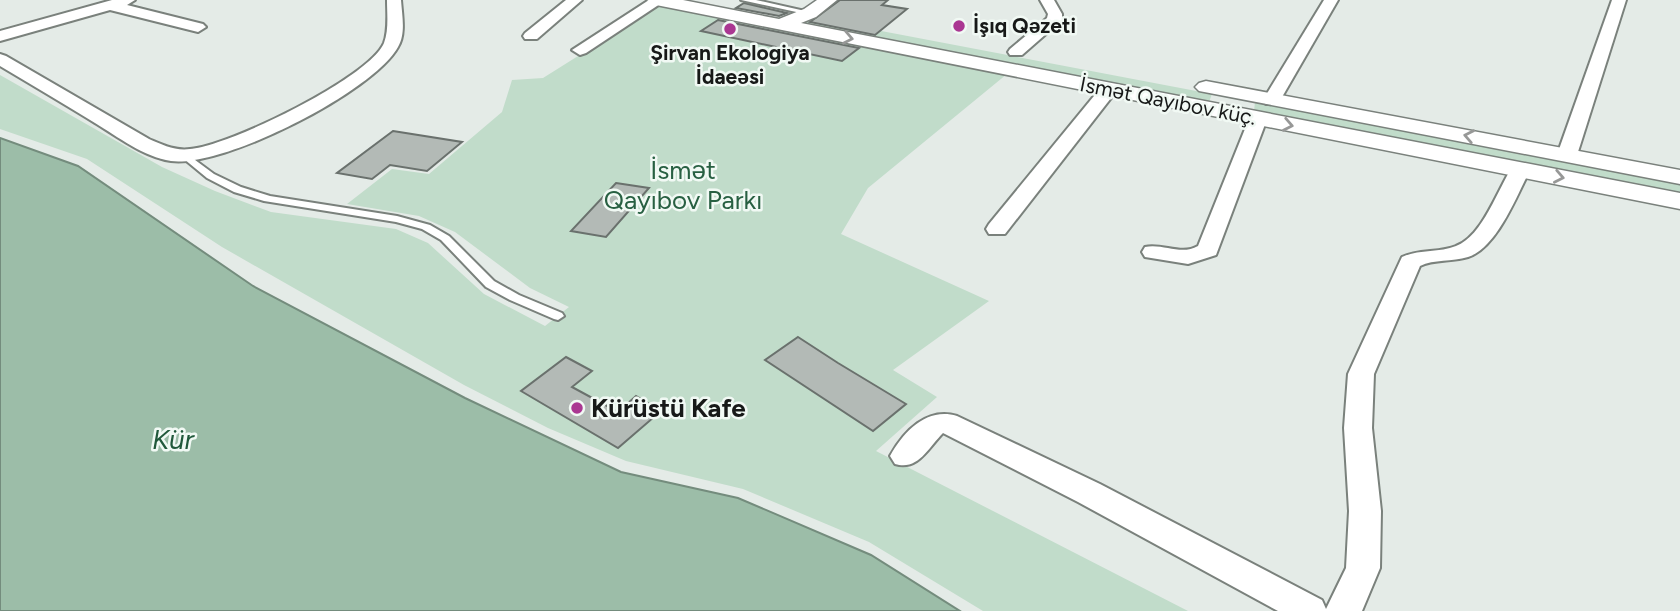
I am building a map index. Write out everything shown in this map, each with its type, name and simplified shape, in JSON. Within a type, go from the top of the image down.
[{"type":"street","points":[[0,36],[128,0]]},
{"type":"street","points":[[0,59],[126,134],[172,155],[187,157],[213,151],[307,110],[353,83],[376,65],[394,38],[394,0]]},
{"type":"street","points":[[531,36],[575,0]]},
{"type":"street","points":[[580,50],[657,0]]},
{"type":"street","name":"İsmət Qayıbov küç.","points":[[657,0],[1109,89],[1240,104],[1272,100],[1680,177]]},
{"type":"street","points":[[782,24],[810,13],[828,0]]},
{"type":"street","points":[[1016,52],[1054,20],[1055,14],[1047,0]]},
{"type":"street","points":[[1272,100],[1331,0]]},
{"type":"street","points":[[1567,155],[1619,0]]},
{"type":"street","points":[[110,5],[198,27]]},
{"type":"street","name":"İsmət Qayıbov küç.","points":[[810,13],[1016,52],[1240,104],[1258,119],[1680,201]]},
{"type":"street","points":[[997,229],[1109,89]]},
{"type":"street","points":[[1153,252],[1189,259],[1198,258],[1208,250],[1258,119]]},
{"type":"street","points":[[1343,611],[1353,596],[1363,568],[1365,511],[1358,428],[1361,374],[1410,262],[1420,256],[1467,251],[1480,240],[1520,170]]},
{"type":"street","points":[[905,456],[936,423],[947,423],[1089,493],[1310,611]]},
{"type":"lane","points":[[745,0],[810,13]]},
{"type":"lane","points":[[187,157],[211,175],[272,201],[376,213],[430,229],[449,240],[489,283],[558,316]]},
{"type":"green space","name":"İsmət Qayıbov Parkı","points":[[661,4],[1007,74],[868,188],[841,234],[989,301],[893,370],[937,397],[876,451],[1188,611],[983,611],[869,542],[743,489],[626,461],[548,428],[464,385],[222,247],[87,159],[0,129],[0,75],[162,167],[215,191],[271,212],[396,229],[428,243],[484,294],[545,326],[569,307],[530,288],[455,232],[419,216],[347,204],[392,169],[429,174],[502,112],[512,80],[543,78]]},
{"type":"green space","points":[[813,18],[1212,94],[1209,102],[798,24]]},
{"type":"green space","points":[[1255,102],[1680,184],[1680,195],[1254,111]]},
{"type":"water","name":"Kür","points":[[0,138],[78,166],[253,286],[465,398],[621,472],[738,498],[871,555],[960,611],[0,611]]},
{"type":"building","points":[[840,0],[888,0],[882,5],[907,9],[875,35],[810,22]]},
{"type":"building","points":[[744,3],[787,13],[779,16],[736,8]]},
{"type":"building","points":[[718,20],[859,48],[842,61],[701,31]]},
{"type":"building","points":[[393,131],[462,142],[427,171],[390,165],[372,179],[337,173]]},
{"type":"building","points":[[616,183],[649,188],[606,237],[571,231]]},
{"type":"building","points":[[798,337],[906,404],[873,431],[765,360]]},
{"type":"building","points":[[566,357],[592,371],[572,387],[618,412],[636,396],[661,411],[618,448],[521,391]]},
{"type":"place","name":"İşıq Qəzeti","points":[[959,26]]},
{"type":"place","name":"Şirvan Ekologiya İdaeəsi","points":[[730,29]]},
{"type":"place","name":"Kürüstü Kafe","points":[[577,408]]}]
